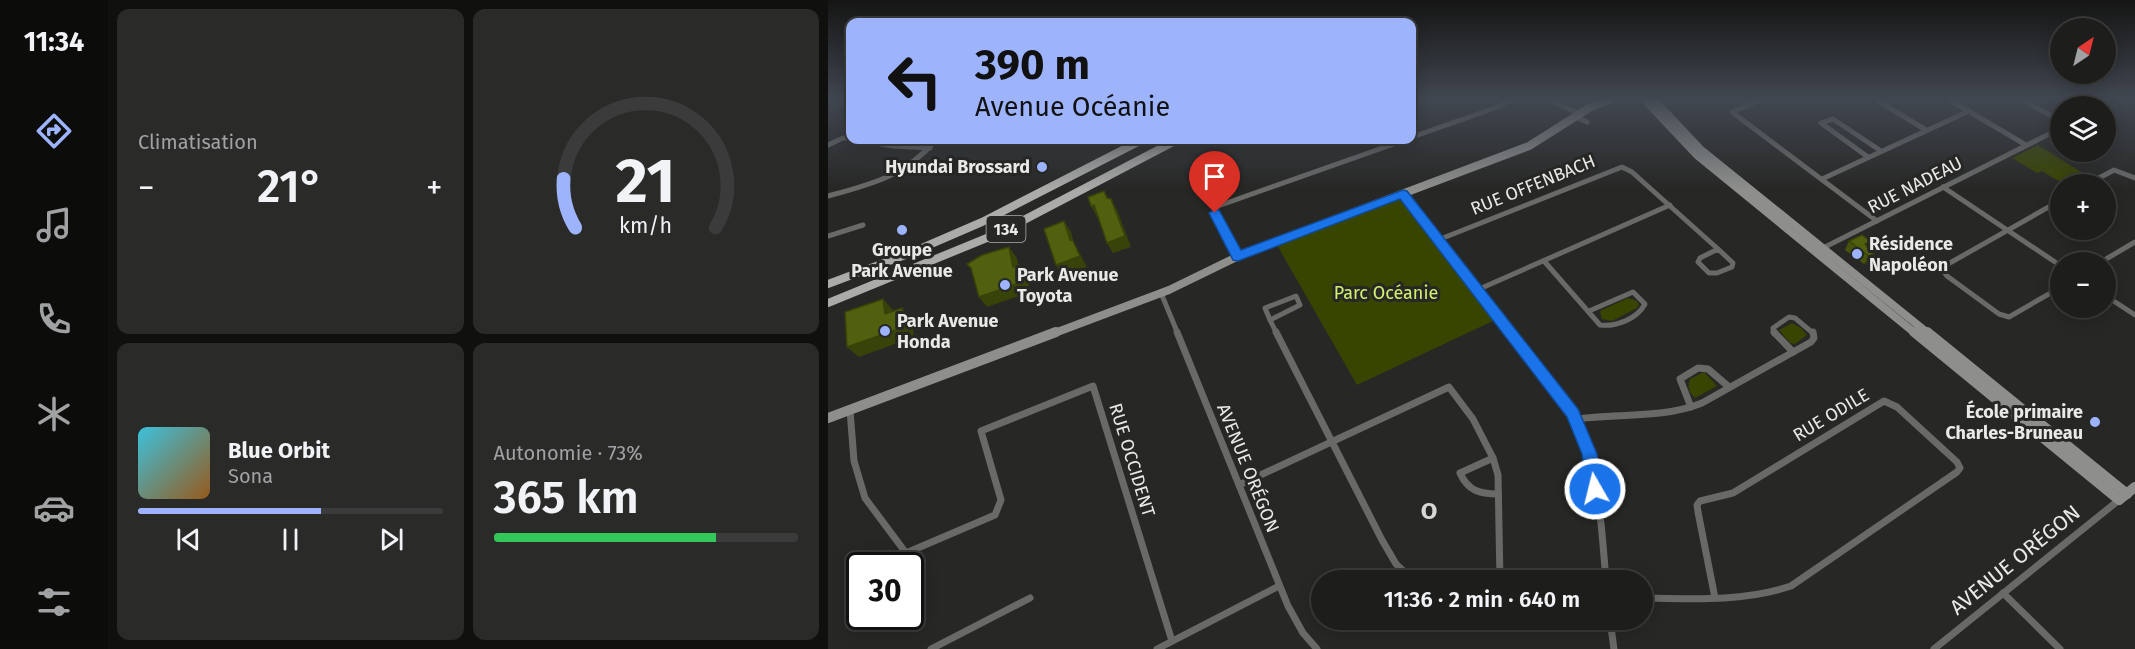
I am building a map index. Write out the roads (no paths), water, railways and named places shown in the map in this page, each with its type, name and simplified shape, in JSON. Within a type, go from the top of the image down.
[{"type":"main road","name":"134","points":[[828,284],[908,254],[982,222],[1134,144]]},
{"type":"main road","name":"134","points":[[828,303],[915,270],[999,233],[1168,144]]},
{"type":"street","points":[[1416,136],[1434,129]]},
{"type":"street","points":[[828,418],[1161,293],[1195,279],[1238,256],[1529,146],[1560,129]]},
{"type":"street","points":[[1672,129],[1692,151],[1992,390],[2127,494]]},
{"type":"street","points":[[1681,129],[1700,149],[1819,250]]},
{"type":"street","points":[[1755,129],[1877,221]]},
{"type":"street","points":[[1830,129],[1868,157]]},
{"type":"street","points":[[1848,129],[1881,151]]},
{"type":"street","points":[[2000,129],[2026,145]]},
{"type":"street","points":[[1822,179],[1926,130]]},
{"type":"street","name":"RUE NADEAU","points":[[1819,250],[2050,133]]},
{"type":"street","points":[[828,145],[846,138]]},
{"type":"street","points":[[881,144],[930,148]]},
{"type":"street","points":[[828,196],[894,176],[918,161],[933,144]]},
{"type":"street","points":[[1238,256],[1215,213],[1218,206],[1394,144]]},
{"type":"street","name":"RUE OFFENBACH","points":[[1438,240],[1617,168],[1628,169],[1670,205],[1718,249],[1733,263],[1732,267],[1715,275],[1709,274],[1698,262],[1700,258],[1718,249]]},
{"type":"street","points":[[2108,174],[2114,171],[2135,178]]},
{"type":"street","points":[[1944,187],[2050,259]]},
{"type":"street","points":[[1403,194],[1576,419],[1593,466],[1605,570]]},
{"type":"street","points":[[1477,290],[1670,205]]},
{"type":"street","points":[[2050,206],[1944,265],[1942,272],[1999,314],[2009,317],[2050,293]]},
{"type":"street","points":[[828,236],[862,225]]},
{"type":"street","points":[[2116,253],[2135,242]]},
{"type":"street","points":[[1544,261],[1600,325],[1606,327],[1641,311],[1646,304],[1633,292],[1589,311]]},
{"type":"street","name":"AVENUE ORÉGON","points":[[1161,293],[1279,586],[1303,633],[1317,649]]},
{"type":"street","points":[[1270,320],[1300,305],[1296,296],[1265,308],[1270,320],[1331,442],[1382,540],[1396,564],[1402,570]]},
{"type":"street","points":[[2116,303],[2135,315]]},
{"type":"street","points":[[1576,419],[1604,415],[1660,414],[1691,407],[1793,352],[1815,338],[1814,333],[1802,323],[1789,317],[1773,328],[1774,334],[1793,352]]},
{"type":"street","points":[[1691,407],[1680,379],[1700,366],[1706,366],[1730,387]]},
{"type":"street","name":"RUE OCCIDENT","points":[[850,410],[854,461],[865,498],[906,553],[995,515],[1001,500],[981,431],[1093,386],[1172,641]]},
{"type":"street","points":[[1239,485],[1449,387],[1473,419],[1498,475],[1500,570]]},
{"type":"street","name":"RUE ODILE","points":[[1653,598],[1715,598],[1766,595],[1801,581],[1957,472],[1960,468],[1957,462],[1897,407],[1884,401],[1734,493],[1700,501],[1697,505],[1698,512],[1715,598]]},
{"type":"street","points":[[1492,458],[1460,473],[1469,489],[1481,495],[1498,494]]},
{"type":"street","name":"AVENUE ORÉGON","points":[[1934,649],[2127,494]]},
{"type":"street","points":[[1157,649],[1279,586]]},
{"type":"street","points":[[2003,593],[2060,649]]},
{"type":"street","points":[[931,649],[1030,598]]},
{"type":"street","points":[[1612,630],[1614,649]]},
{"type":"place","name":"Hyundai Brossard","points":[[1042,167]]},
{"type":"place","name":"Groupe Park Avenue","points":[[902,230]]},
{"type":"place","name":"Résidence Napoléon","points":[[1857,254]]},
{"type":"place","name":"Park Avenue Toyota","points":[[1005,285]]},
{"type":"place","name":"Park Avenue Honda","points":[[885,331]]},
{"type":"place","name":"École primaire Charles-Bruneau","points":[[2095,422]]},
{"type":"district","name":"O","points":[[1429,511]]},
{"type":"park label","name":"Parc Océanie","points":[[1386,293]]}]
